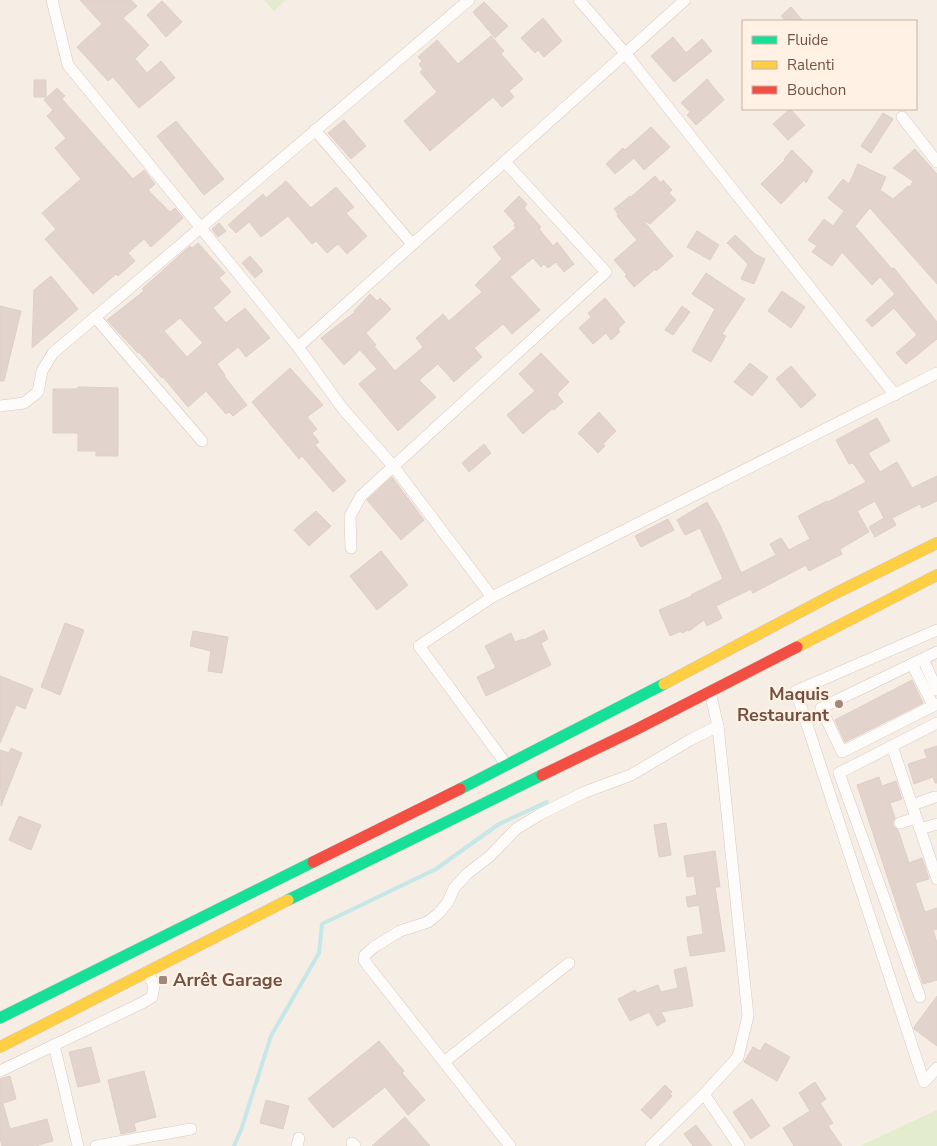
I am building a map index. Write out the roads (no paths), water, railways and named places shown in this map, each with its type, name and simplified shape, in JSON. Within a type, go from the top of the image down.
[{"type":"main road","points":[[0,1018],[235,902],[621,707],[836,593],[937,543]]},
{"type":"main road","points":[[0,1047],[347,870],[627,735],[937,575]]},
{"type":"street","points":[[52,0],[68,65],[298,347],[343,409],[394,466],[492,597]]},
{"type":"street","points":[[0,406],[24,403],[38,392],[42,371],[52,353],[469,0]]},
{"type":"street","points":[[579,0],[625,53],[894,395]]},
{"type":"street","points":[[298,347],[684,0]]},
{"type":"street","points":[[902,117],[937,162]]},
{"type":"street","points":[[315,130],[412,244]]},
{"type":"street","points":[[351,548],[350,516],[361,496],[606,272],[505,162]]},
{"type":"street","points":[[95,317],[202,441]]},
{"type":"street","points":[[506,764],[419,646],[492,597],[937,373]]},
{"type":"street","points":[[937,630],[796,691],[924,1082],[937,1068]]},
{"type":"street","points":[[936,707],[842,752],[821,708],[937,652]]},
{"type":"street","points":[[922,659],[937,690]]},
{"type":"street","points":[[912,664],[936,707]]},
{"type":"street","points":[[650,1146],[704,1094],[738,1057],[748,1016],[718,726],[710,692]]},
{"type":"street","points":[[844,758],[936,707]]},
{"type":"street","points":[[920,997],[839,773],[937,723]]},
{"type":"street","points":[[510,1146],[369,967],[364,960],[365,954],[400,931],[428,922],[439,913],[448,902],[454,888],[467,874],[490,856],[516,829],[585,792],[631,775],[690,740],[718,726]]},
{"type":"street","points":[[892,746],[937,879]]},
{"type":"street","points":[[912,805],[934,797]]},
{"type":"street","points":[[900,823],[916,818]]},
{"type":"street","points":[[920,829],[937,824]]},
{"type":"street","points":[[444,1062],[569,963]]},
{"type":"street","points":[[0,1071],[152,997],[154,986],[148,972]]},
{"type":"street","points":[[54,1045],[78,1146]]},
{"type":"street","points":[[704,1094],[739,1146]]},
{"type":"street","points":[[96,1146],[191,1129]]},
{"type":"waterway","points":[[234,1146],[241,1130],[271,1036],[319,953],[322,924],[436,869],[499,824],[547,802]]},
{"type":"place","name":"Maquis Restaurant","points":[[839,704]]},
{"type":"place","name":"Arrêt Garage","points":[[163,980]]}]
